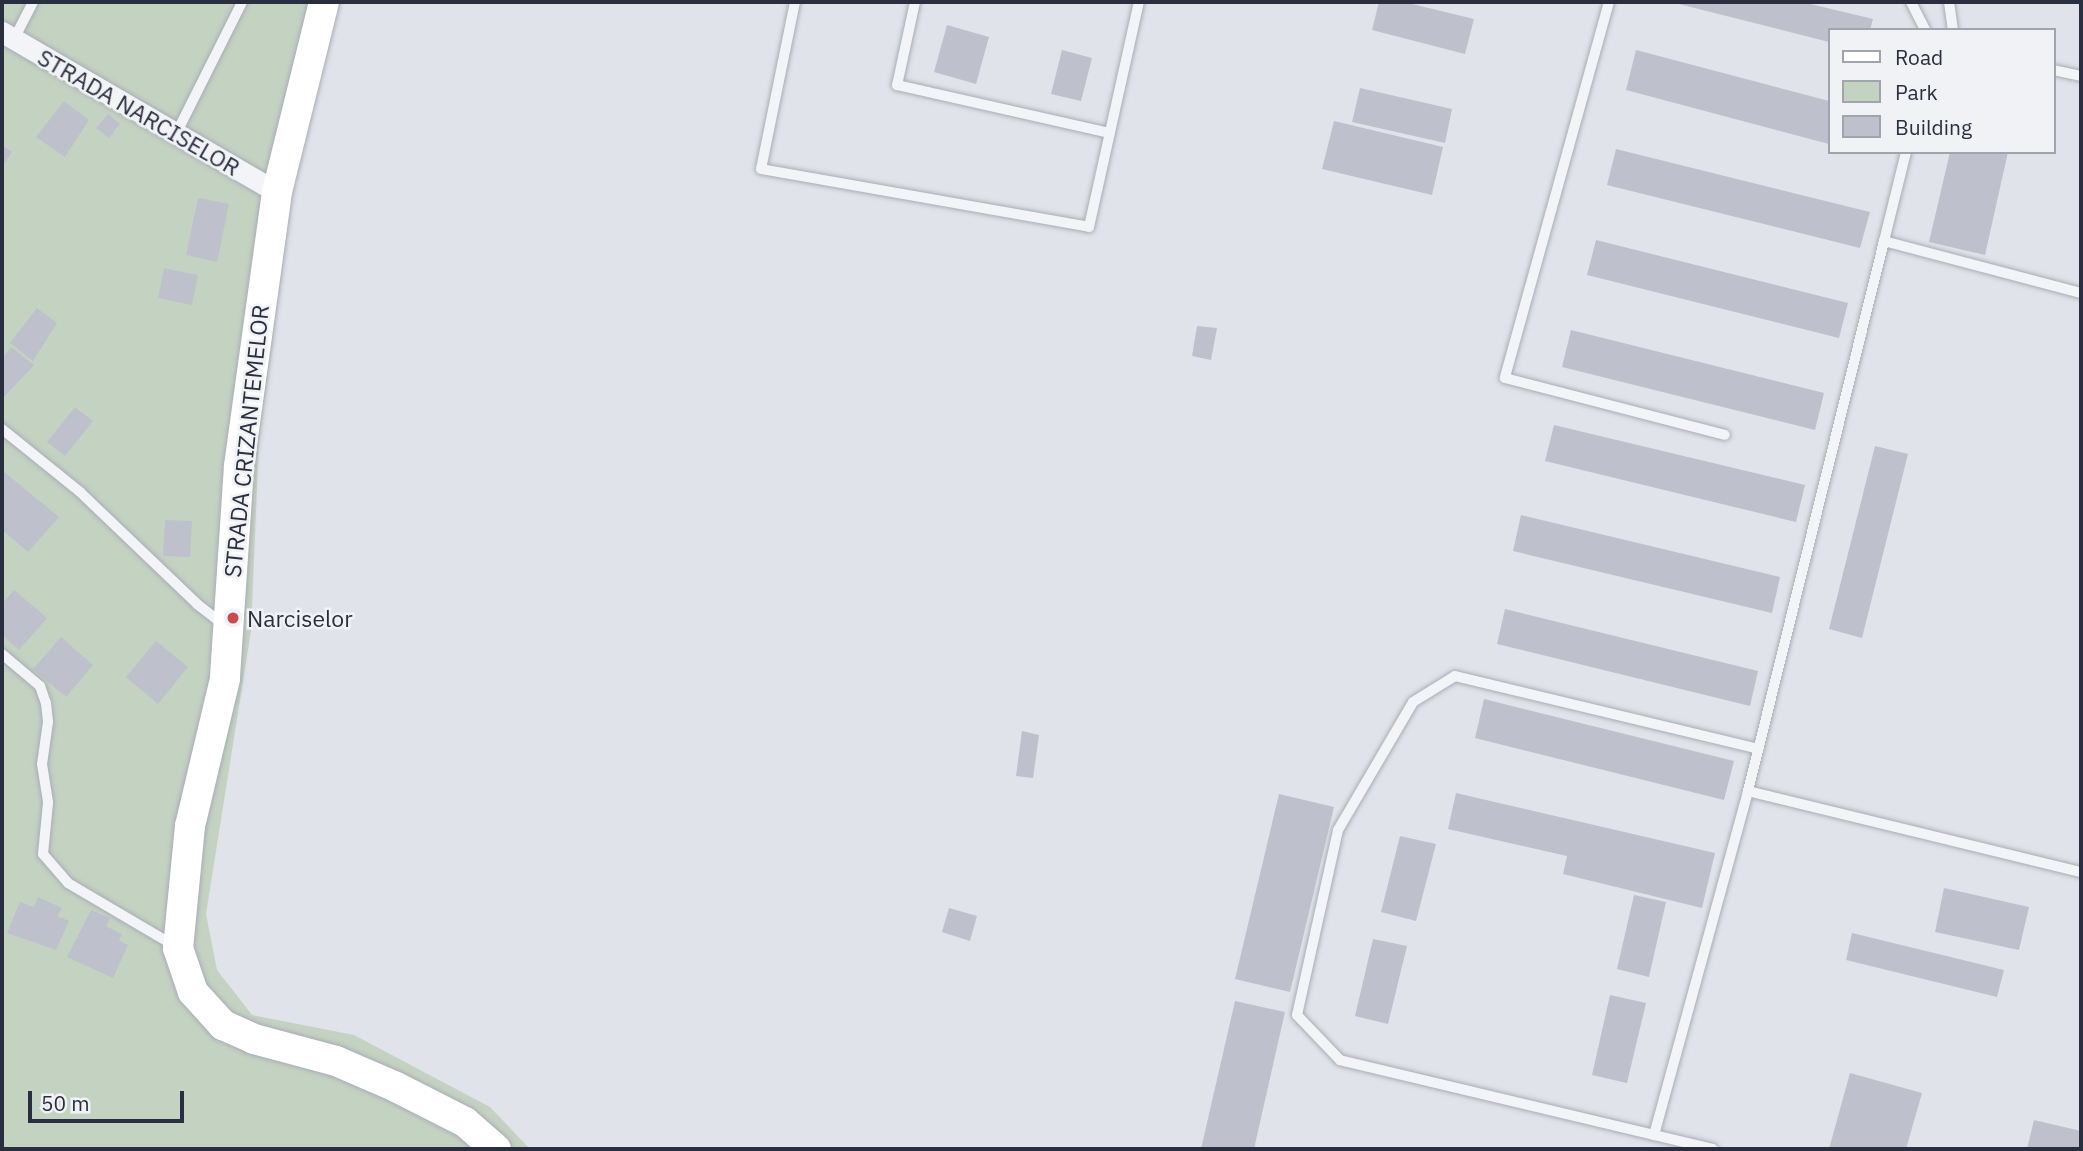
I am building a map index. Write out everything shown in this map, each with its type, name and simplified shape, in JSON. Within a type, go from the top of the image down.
[{"type":"street","name":"STRADA CRIZANTEMELOR","points":[[324,2],[277,192],[239,466],[219,720],[185,854],[178,948],[193,992],[223,1025],[254,1039],[336,1061],[396,1087],[465,1122],[496,1149]]},
{"type":"street","name":"STRADA NARCISELOR","points":[[8,35],[175,136],[277,192]]},
{"type":"lane","points":[[8,35],[33,2]]},
{"type":"lane","points":[[175,136],[242,2]]},
{"type":"lane","points":[[795,2],[761,169],[1089,227],[1139,2]]},
{"type":"lane","points":[[915,2],[897,85],[1110,132]]},
{"type":"lane","points":[[1609,2],[1506,378],[1725,435]]},
{"type":"lane","points":[[1911,2],[1924,28]]},
{"type":"lane","points":[[1949,2],[1953,28]]},
{"type":"lane","points":[[2055,70],[2081,76]]},
{"type":"lane","points":[[1654,1135],[1748,791],[1906,154]]},
{"type":"lane","points":[[1884,241],[2081,293]]},
{"type":"lane","points":[[2,429],[80,492],[197,604],[227,627]]},
{"type":"lane","points":[[2,654],[40,686],[46,703],[48,722],[42,764],[48,803],[43,854],[68,883],[178,948]]},
{"type":"lane","points":[[1713,1149],[1340,1060],[1297,1014],[1338,830],[1413,702],[1455,676],[1758,749]]},
{"type":"lane","points":[[1748,791],[2081,872]]},
{"type":"green space","points":[[2,2],[339,2],[293,187],[259,440],[251,631],[206,914],[217,970],[252,1015],[354,1035],[490,1107],[530,1149],[2,1149]]},
{"type":"building","points":[[1379,2],[1404,2],[1474,19],[1465,54],[1372,30]]},
{"type":"building","points":[[1671,2],[1802,2],[1873,19],[1871,28],[1828,28],[1828,42]]},
{"type":"building","points":[[947,25],[989,37],[976,84],[934,72]]},
{"type":"building","points":[[1062,50],[1092,58],[1081,101],[1051,94]]},
{"type":"building","points":[[1636,50],[1828,101],[1828,144],[1626,90]]},
{"type":"building","points":[[1360,88],[1452,109],[1445,143],[1352,122]]},
{"type":"building","points":[[64,101],[89,120],[65,157],[36,137]]},
{"type":"building","points":[[108,114],[120,124],[109,138],[96,128]]},
{"type":"building","points":[[1334,121],[1443,147],[1432,195],[1322,169]]},
{"type":"building","points":[[2,145],[12,152],[2,167]]},
{"type":"building","points":[[1616,149],[1870,212],[1860,248],[1607,185]]},
{"type":"building","points":[[1950,154],[2008,154],[1985,255],[1929,242]]},
{"type":"building","points":[[198,198],[229,204],[217,262],[186,255]]},
{"type":"building","points":[[1596,240],[1848,303],[1839,338],[1587,275]]},
{"type":"building","points":[[164,268],[198,275],[192,305],[158,298]]},
{"type":"building","points":[[37,308],[57,323],[33,361],[10,343]]},
{"type":"building","points":[[1197,326],[1217,328],[1211,360],[1192,356]]},
{"type":"building","points":[[1571,330],[1824,393],[1815,430],[1562,367]]},
{"type":"building","points":[[11,347],[34,365],[2,399],[2,359]]},
{"type":"building","points":[[75,407],[93,421],[65,456],[47,442]]},
{"type":"building","points":[[1554,425],[1805,485],[1796,522],[1545,461]]},
{"type":"building","points":[[1875,446],[1908,454],[1862,638],[1829,629]]},
{"type":"building","points":[[2,470],[59,517],[28,552],[2,530]]},
{"type":"building","points":[[1521,515],[1780,577],[1772,613],[1513,551]]},
{"type":"building","points":[[165,520],[192,521],[190,557],[163,556]]},
{"type":"building","points":[[14,590],[47,618],[19,650],[2,635],[2,604]]},
{"type":"building","points":[[1505,609],[1758,671],[1750,706],[1497,644]]},
{"type":"building","points":[[61,637],[93,665],[66,697],[33,669]]},
{"type":"building","points":[[156,641],[188,667],[158,704],[126,677]]},
{"type":"building","points":[[1484,699],[1734,761],[1724,800],[1475,738]]},
{"type":"building","points":[[1022,731],[1039,735],[1033,778],[1016,776]]},
{"type":"building","points":[[1456,793],[1715,853],[1702,908],[1563,874],[1567,856],[1448,829]]},
{"type":"building","points":[[1279,794],[1334,807],[1290,992],[1235,979]]},
{"type":"building","points":[[1400,836],[1436,844],[1416,921],[1381,912]]},
{"type":"building","points":[[1944,888],[2029,907],[2019,950],[1935,932]]},
{"type":"building","points":[[1634,895],[1666,902],[1649,977],[1617,969]]},
{"type":"building","points":[[38,897],[62,908],[57,916],[69,921],[56,950],[7,933],[20,902],[34,907]]},
{"type":"building","points":[[949,908],[977,916],[970,941],[942,932]]},
{"type":"building","points":[[91,910],[110,918],[106,926],[122,934],[119,940],[128,945],[113,978],[67,957]]},
{"type":"building","points":[[1852,933],[2004,970],[1997,997],[1846,960]]},
{"type":"building","points":[[1373,939],[1407,946],[1388,1024],[1355,1016]]},
{"type":"building","points":[[1610,995],[1646,1003],[1627,1083],[1592,1075]]},
{"type":"building","points":[[1235,1001],[1285,1012],[1254,1149],[1201,1149]]},
{"type":"building","points":[[1850,1073],[1922,1093],[1906,1149],[1829,1149]]},
{"type":"building","points":[[2034,1120],[2081,1131],[2081,1149],[2027,1149]]},
{"type":"place","name":"Narciselor","points":[[233,618]]}]
